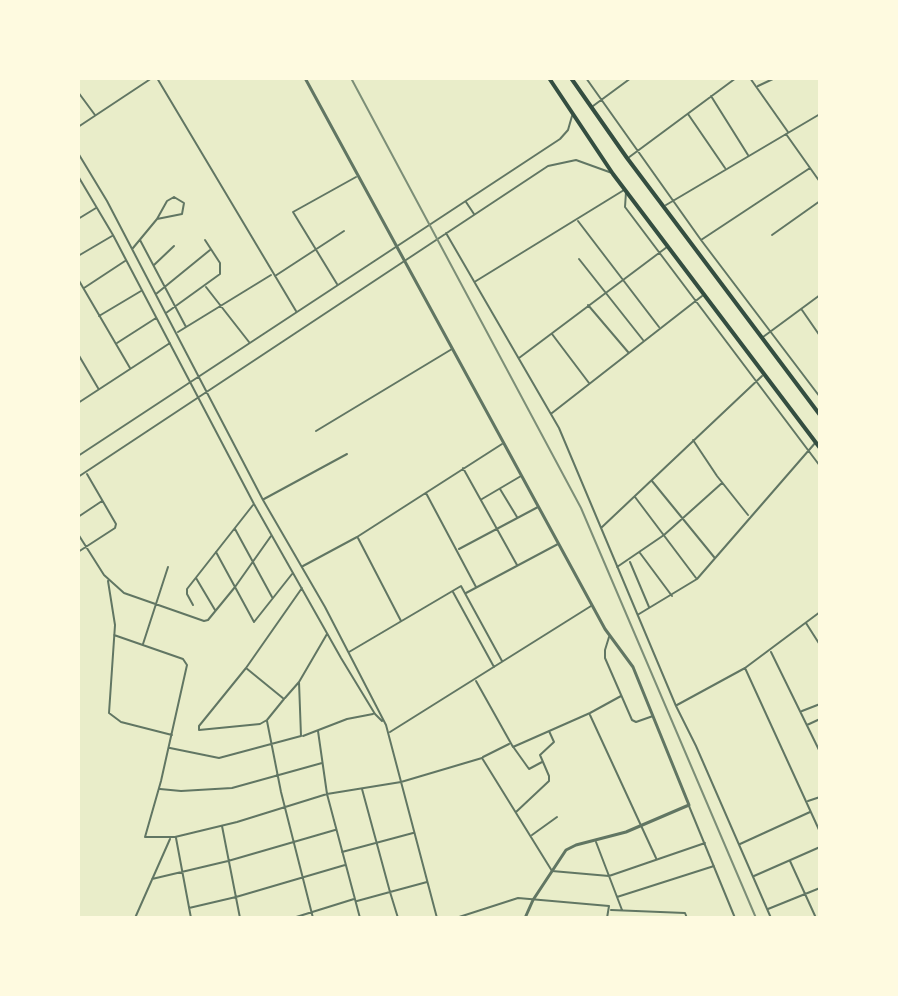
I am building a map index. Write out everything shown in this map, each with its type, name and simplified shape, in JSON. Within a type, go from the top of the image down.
[{"type":"main road","points":[[549,78],[613,174],[820,448]]},
{"type":"main road","points":[[571,78],[590,108],[820,415]]},
{"type":"street","points":[[78,127],[152,78]]},
{"type":"street","points":[[157,78],[297,312]]},
{"type":"street","points":[[305,78],[609,637],[633,667],[735,918]]},
{"type":"street","points":[[586,78],[701,240],[820,397]]},
{"type":"street","points":[[590,108],[631,78]]},
{"type":"street","points":[[627,158],[736,78]]},
{"type":"street","points":[[750,78],[820,182]]},
{"type":"street","points":[[756,87],[775,78]]},
{"type":"street","points":[[78,92],[96,116]]},
{"type":"street","points":[[711,96],[748,156]]},
{"type":"street","points":[[688,114],[725,169]]},
{"type":"street","points":[[664,207],[820,114]]},
{"type":"street","points":[[78,456],[563,136],[572,115]]},
{"type":"street","points":[[78,153],[386,725],[437,918]]},
{"type":"street","points":[[78,477],[540,171],[557,162],[586,162],[613,174]]},
{"type":"street","points":[[701,240],[810,168]]},
{"type":"street","points":[[78,176],[113,235],[254,504],[375,714],[386,725]]},
{"type":"street","points":[[337,285],[293,211],[358,176]]},
{"type":"street","points":[[475,282],[626,190]]},
{"type":"street","points":[[626,190],[623,200],[625,207],[820,466]]},
{"type":"street","points":[[132,249],[170,198],[178,198],[184,203],[184,211],[179,217],[157,219]]},
{"type":"street","points":[[465,200],[474,215]]},
{"type":"street","points":[[772,235],[820,201]]},
{"type":"street","points":[[78,219],[97,207]]},
{"type":"street","points":[[577,219],[660,328]]},
{"type":"street","points":[[176,333],[344,231]]},
{"type":"street","points":[[446,233],[552,414],[676,706],[771,918]]},
{"type":"street","points":[[78,256],[113,235]]},
{"type":"street","points":[[140,240],[186,327]]},
{"type":"street","points":[[166,313],[218,277],[220,263],[205,240]]},
{"type":"street","points":[[154,266],[174,246]]},
{"type":"street","points":[[519,358],[668,246]]},
{"type":"street","points":[[156,294],[211,249]]},
{"type":"street","points":[[579,259],[644,341]]},
{"type":"street","points":[[84,289],[126,260]]},
{"type":"street","points":[[78,279],[131,369]]},
{"type":"street","points":[[205,286],[250,343]]},
{"type":"street","points":[[99,316],[142,291]]},
{"type":"street","points":[[552,414],[704,294]]},
{"type":"street","points":[[762,338],[820,295]]},
{"type":"street","points":[[588,305],[629,353]]},
{"type":"street","points":[[801,308],[820,336]]},
{"type":"street","points":[[116,344],[157,317]]},
{"type":"street","points":[[552,334],[590,384]]},
{"type":"street","points":[[78,403],[170,343]]},
{"type":"street","points":[[316,431],[453,349]]},
{"type":"street","points":[[78,354],[99,390]]},
{"type":"street","points":[[600,528],[765,373]]},
{"type":"street","points":[[693,440],[749,516]]},
{"type":"street","points":[[302,567],[357,537],[505,442]]},
{"type":"street","points":[[638,615],[697,579],[816,442]]},
{"type":"street","points":[[263,500],[347,454]]},
{"type":"street","points":[[463,468],[517,565]]},
{"type":"street","points":[[78,552],[116,526],[86,472]]},
{"type":"street","points":[[481,500],[522,476]]},
{"type":"street","points":[[651,480],[714,558]]},
{"type":"street","points":[[617,567],[664,535],[722,483]]},
{"type":"street","points":[[500,489],[517,518]]},
{"type":"street","points":[[426,492],[476,587]]},
{"type":"street","points":[[634,496],[697,579]]},
{"type":"street","points":[[78,517],[103,501]]},
{"type":"street","points":[[193,605],[186,592],[254,504]]},
{"type":"street","points":[[457,551],[539,506]]},
{"type":"street","points":[[234,528],[273,598]]},
{"type":"street","points":[[78,534],[108,580],[124,593],[202,621],[206,621],[235,587],[272,535]]},
{"type":"street","points":[[357,537],[401,622]]},
{"type":"street","points":[[466,593],[559,543]]},
{"type":"street","points":[[216,552],[253,622],[294,572]]},
{"type":"street","points":[[640,552],[672,596]]},
{"type":"street","points":[[629,559],[649,609]]},
{"type":"street","points":[[142,645],[168,567]]},
{"type":"street","points":[[196,577],[215,611]]},
{"type":"street","points":[[108,580],[114,611],[108,707],[112,717],[172,735]]},
{"type":"street","points":[[349,652],[461,586],[503,663]]},
{"type":"street","points":[[302,587],[199,730],[256,725],[267,720],[299,682],[327,633]]},
{"type":"street","points":[[453,591],[494,668]]},
{"type":"street","points":[[389,733],[592,605]]},
{"type":"street","points":[[676,706],[745,668],[820,612]]},
{"type":"street","points":[[806,623],[820,645]]},
{"type":"street","points":[[114,635],[187,662],[159,789],[144,836],[173,837],[222,826],[327,794],[401,782],[482,758],[511,743]]},
{"type":"street","points":[[609,637],[605,654],[634,722],[654,716]]},
{"type":"street","points":[[770,650],[820,752]]},
{"type":"street","points":[[246,668],[284,699]]},
{"type":"street","points":[[745,668],[820,832]]},
{"type":"street","points":[[476,680],[513,747],[529,769],[542,761]]},
{"type":"street","points":[[299,682],[301,736]]},
{"type":"street","points":[[513,747],[621,696]]},
{"type":"street","points":[[801,712],[820,704]]},
{"type":"street","points":[[590,713],[657,860]]},
{"type":"street","points":[[169,748],[219,758],[273,745],[347,719],[375,714]]},
{"type":"street","points":[[807,725],[820,719]]},
{"type":"street","points":[[267,720],[313,918]]},
{"type":"street","points":[[516,812],[549,781],[541,753],[554,742],[549,730]]},
{"type":"street","points":[[318,731],[327,794],[360,918]]},
{"type":"street","points":[[482,758],[552,871]]},
{"type":"street","points":[[159,789],[232,788],[322,763]]},
{"type":"street","points":[[362,788],[398,918]]},
{"type":"street","points":[[807,801],[820,797]]},
{"type":"street","points":[[525,918],[533,900],[571,847],[643,825],[689,805]]},
{"type":"street","points":[[739,845],[812,812]]},
{"type":"street","points":[[531,835],[557,817]]},
{"type":"street","points":[[222,826],[240,918]]},
{"type":"street","points":[[152,879],[337,830]]},
{"type":"street","points":[[342,852],[414,832]]},
{"type":"street","points":[[173,837],[191,918]]},
{"type":"street","points":[[135,918],[173,837]]},
{"type":"street","points":[[595,840],[622,910]]},
{"type":"street","points":[[552,871],[609,876],[705,843]]},
{"type":"street","points":[[752,877],[820,847]]},
{"type":"street","points":[[790,860],[816,918]]},
{"type":"street","points":[[189,908],[346,864]]},
{"type":"street","points":[[617,897],[714,866]]},
{"type":"street","points":[[293,918],[428,882]]},
{"type":"street","points":[[767,909],[820,888]]},
{"type":"street","points":[[456,918],[515,898],[607,906],[610,910],[685,913],[687,918]]},
{"type":"street","points":[[607,918],[610,910]]},
{"type":"street","points":[[475,912],[476,918]]},
{"type":"railway","points":[[351,78],[581,508],[756,918]]}]
